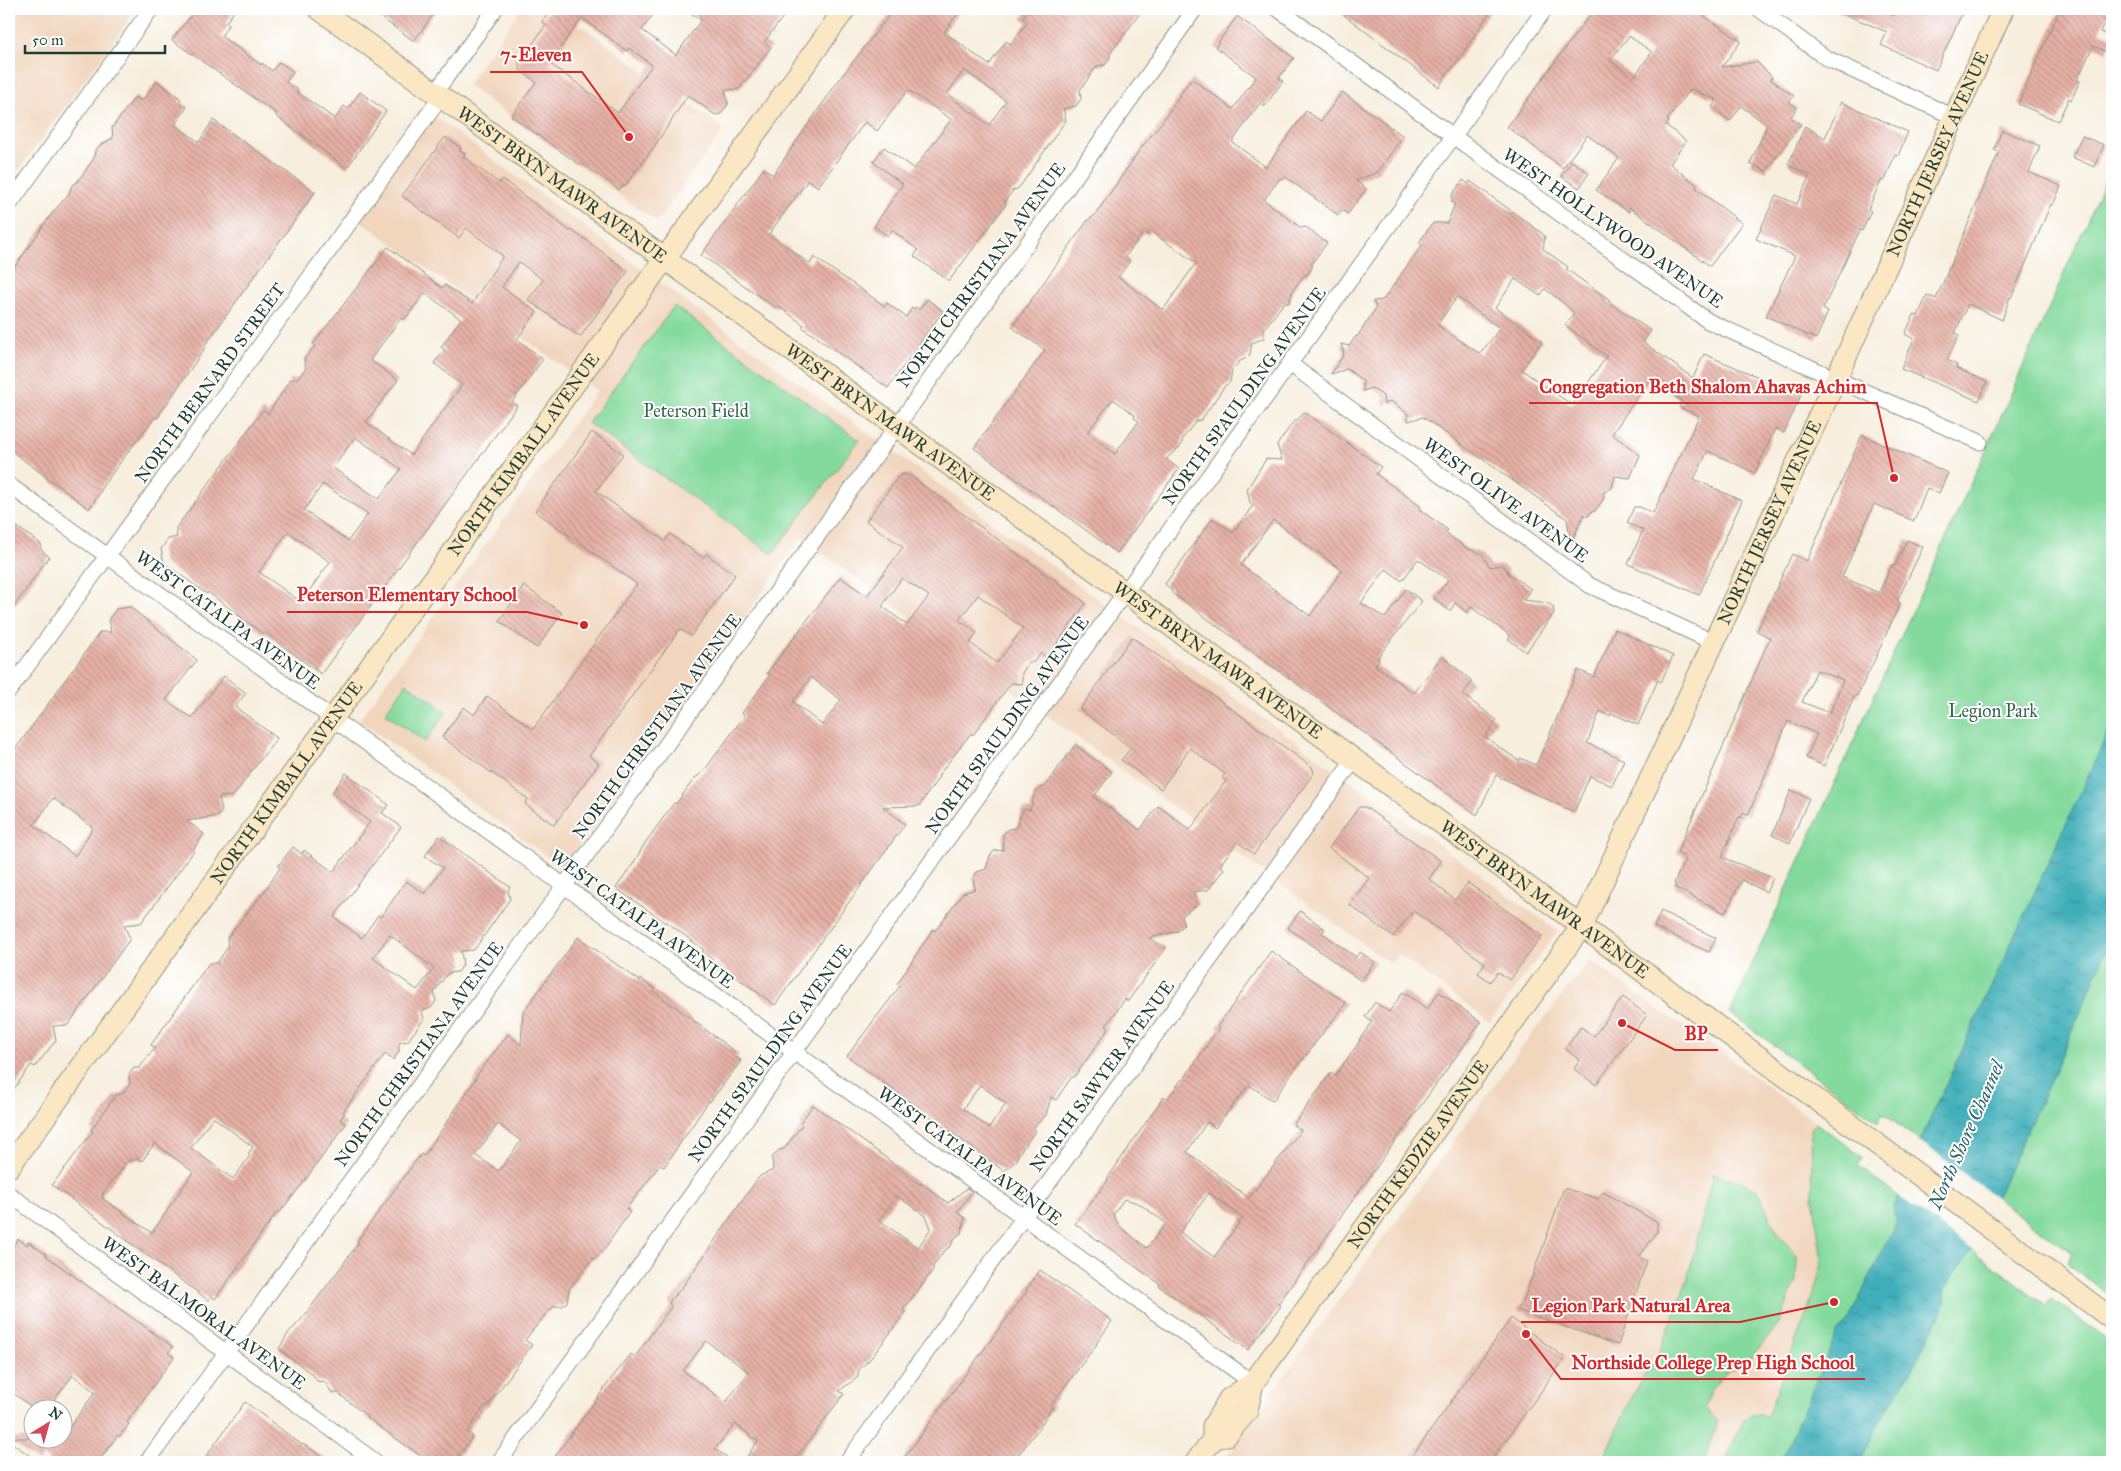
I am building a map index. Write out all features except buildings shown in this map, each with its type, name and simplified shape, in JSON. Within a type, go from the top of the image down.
[{"type":"street","points":[[9,205],[150,9]]},
{"type":"street","name":"WEST BRYN MAWR AVENUE","points":[[319,9],[666,258],[1582,926],[2112,1319]]},
{"type":"street","name":"NORTH BERNARD STREET","points":[[9,691],[438,95],[494,9]]},
{"type":"street","name":"NORTH KIMBALL AVENUE","points":[[9,1167],[845,9]]},
{"type":"street","name":"NORTH CHRISTIANA AVENUE","points":[[147,1462],[897,426],[1195,9]]},
{"type":"street","name":"WEST HOLLYWOOD AVENUE","points":[[1278,9],[1708,321],[1980,442]]},
{"type":"street","name":"NORTH SPAULDING AVENUE","points":[[499,1462],[1545,9]]},
{"type":"street","points":[[1759,9],[1826,58],[1954,117]]},
{"type":"street","name":"NORTH JERSEY AVENUE","points":[[1582,926],[1836,379],[2003,9]]},
{"type":"street","name":"WEST OLIVE AVENUE","points":[[1290,364],[1589,584],[1713,642]]},
{"type":"street","name":"WEST CATALPA AVENUE","points":[[9,485],[1253,1383]]},
{"type":"street","name":"NORTH SAWYER AVENUE","points":[[846,1462],[1354,760]]},
{"type":"street","name":"NORTH KEDZIE AVENUE","points":[[1196,1462],[1213,1439],[1227,1435],[1247,1411],[1253,1383],[1582,926]]},
{"type":"street","name":"WEST BALMORAL AVENUE","points":[[9,1194],[376,1462]]},
{"type":"shaded area","points":[[9,9],[137,9],[9,183]]},
{"type":"shaded area","points":[[521,9],[558,9],[724,129],[657,222],[467,85]]},
{"type":"shaded area","points":[[422,107],[670,290],[1558,931],[1490,1022],[1399,955],[1391,964],[801,538],[563,868],[359,720],[597,391],[347,211]]},
{"type":"shaded area","points":[[1590,960],[1669,1017],[1705,1039],[1816,1123],[1811,1130],[1813,1196],[1822,1262],[1818,1283],[1767,1416],[1752,1414],[1736,1434],[1725,1462],[1222,1462],[1522,1047]]},
{"type":"green space","name":"Legion Park","points":[[2112,164],[2112,725],[1920,1141],[1882,1113],[1878,1122],[1730,1013],[2000,419]]},
{"type":"green space","name":"Peterson Field","points":[[674,306],[859,440],[772,554],[588,423]]},
{"type":"green space","points":[[407,683],[447,712],[425,742],[385,713]]},
{"type":"green space","points":[[2112,937],[2112,1297],[2067,1263],[2072,1253],[1996,1198],[2063,1053]]},
{"type":"green space","points":[[1816,1123],[1862,1157],[1858,1166],[1898,1196],[1893,1211],[1898,1221],[1848,1321],[1837,1333],[1781,1462],[1725,1462],[1743,1421],[1752,1414],[1767,1416],[1818,1283],[1822,1262],[1813,1196],[1811,1130]]},
{"type":"green space","points":[[1713,1174],[1742,1182],[1757,1190],[1778,1234],[1797,1256],[1796,1281],[1779,1324],[1752,1357],[1727,1372],[1710,1390],[1705,1408],[1718,1422],[1704,1462],[1601,1462],[1641,1379],[1650,1369],[1661,1348],[1687,1281]]},
{"type":"green space","points":[[1972,1250],[2047,1306],[2051,1298],[2112,1343],[2112,1462],[1860,1462],[1872,1435],[1928,1341],[1945,1303],[1944,1289]]},
{"type":"water","name":"North Shore Channel","points":[[2112,724],[2112,937],[2063,1053],[1972,1250],[1944,1289],[1945,1303],[1928,1341],[1872,1435],[1860,1462],[1781,1462],[1837,1333],[1848,1321],[1897,1221],[1893,1211],[1920,1141]]},
{"type":"pier","points":[[1918,1140],[1998,1199],[1974,1251],[1896,1194]]},
{"type":"place","name":"7-Eleven","points":[[629,137]]},
{"type":"place","name":"Congregation Beth Shalom Ahavas Achim","points":[[1894,478]]},
{"type":"place","name":"Peterson Elementary School","points":[[584,625]]},
{"type":"place","name":"BP","points":[[1622,1023]]},
{"type":"place","name":"Legion Park Natural Area","points":[[1834,1302]]},
{"type":"place","name":"Northside College Prep High School","points":[[1526,1334]]}]
